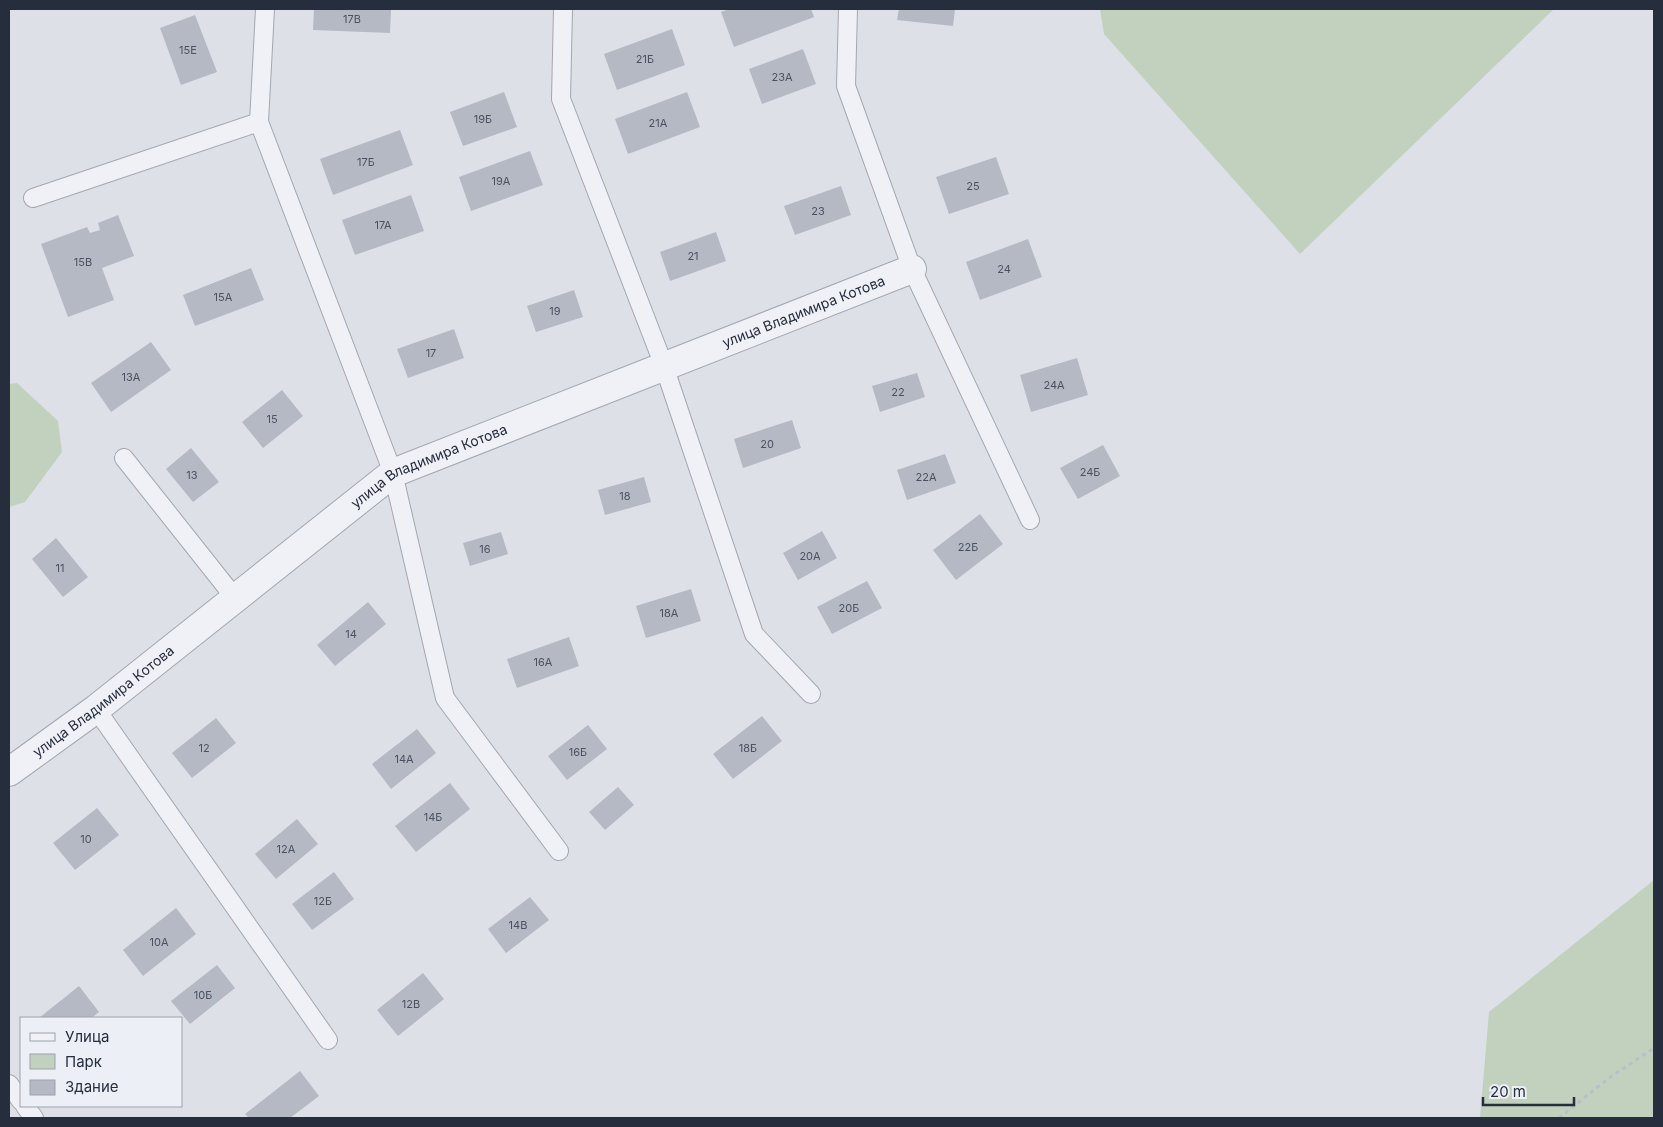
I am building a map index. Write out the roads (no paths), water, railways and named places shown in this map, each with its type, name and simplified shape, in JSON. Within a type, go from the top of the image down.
[{"type":"street","name":"улица Владимира Котова","points":[[9,772],[96,709],[393,473],[912,269]]},
{"type":"lane","points":[[265,9],[259,122],[393,473],[444,698],[559,851]]},
{"type":"lane","points":[[563,9],[561,99],[664,366],[754,634],[811,694]]},
{"type":"lane","points":[[848,9],[846,86],[912,269],[1030,520]]},
{"type":"lane","points":[[33,198],[259,122]]},
{"type":"lane","points":[[124,458],[235,598]]},
{"type":"lane","points":[[96,709],[328,1040]]},
{"type":"lane","points":[[9,1084],[20,1100]]},
{"type":"lane","points":[[26,1107],[34,1118]]}]
